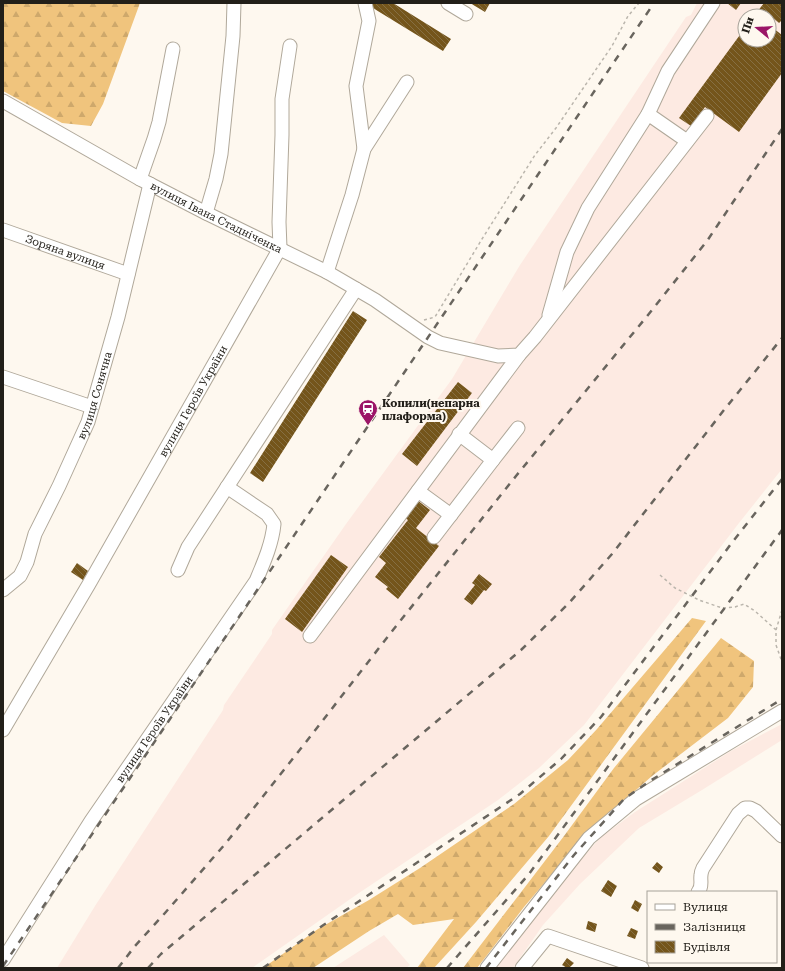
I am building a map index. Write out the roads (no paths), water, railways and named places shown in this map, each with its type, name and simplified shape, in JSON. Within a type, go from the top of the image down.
[{"type":"street","points":[[206,213],[216,179],[221,154],[233,36],[234,3]]},
{"type":"street","points":[[364,149],[356,86],[370,22],[365,3]]},
{"type":"street","points":[[448,3],[466,14]]},
{"type":"street","points":[[547,322],[567,252],[588,208],[648,114],[668,71],[713,3]]},
{"type":"street","points":[[280,248],[279,222],[282,99],[290,46]]},
{"type":"street","points":[[145,182],[159,122],[173,49]]},
{"type":"street","points":[[327,272],[352,195],[364,149],[407,82]]},
{"type":"street","name":"вулиця Івана Стадніченка","points":[[3,101],[145,182],[327,272],[375,300],[440,344],[498,356],[519,355]]},
{"type":"street","points":[[648,114],[687,141]]},
{"type":"street","points":[[310,636],[519,355],[547,322],[707,116]]},
{"type":"street","name":"вулиця Сонячна","points":[[3,590],[20,576],[27,562],[35,534],[88,422],[118,317],[128,274],[145,182]]},
{"type":"street","name":"Зоряна вулиця","points":[[3,230],[128,274]]},
{"type":"street","name":"вулиця Героїв України","points":[[3,730],[89,584],[280,248]]},
{"type":"street","points":[[178,570],[188,547],[356,289]]},
{"type":"street","points":[[3,377],[92,407]]},
{"type":"street","points":[[434,537],[518,428]]},
{"type":"street","points":[[459,434],[493,460]]},
{"type":"street","name":"вулиця Героїв України","points":[[3,960],[91,821],[256,581],[267,554],[274,524],[267,514],[227,487]]},
{"type":"street","points":[[418,491],[451,515]]},
{"type":"street","points":[[487,968],[589,838],[636,799],[782,711]]},
{"type":"street","points":[[699,891],[701,889],[702,881],[700,876],[703,868],[738,814],[745,808],[750,808],[756,811],[782,836]]},
{"type":"street","points":[[522,968],[548,936],[642,968]]},
{"type":"railway","points":[[3,966],[654,3]]},
{"type":"railway","points":[[118,968],[135,946],[226,843],[516,476],[707,241],[782,129]]},
{"type":"railway","points":[[148,968],[161,954],[521,650],[569,603],[612,554],[782,338]]},
{"type":"railway","points":[[263,968],[322,926],[520,794],[561,759],[601,717],[731,544],[782,479]]},
{"type":"railway","points":[[447,968],[529,874],[782,530]]},
{"type":"railway","points":[[486,968],[574,855],[624,799],[650,781],[782,699]]},
{"type":"place","name":"Копили(непарна плаформа)","points":[[368,426]]}]
